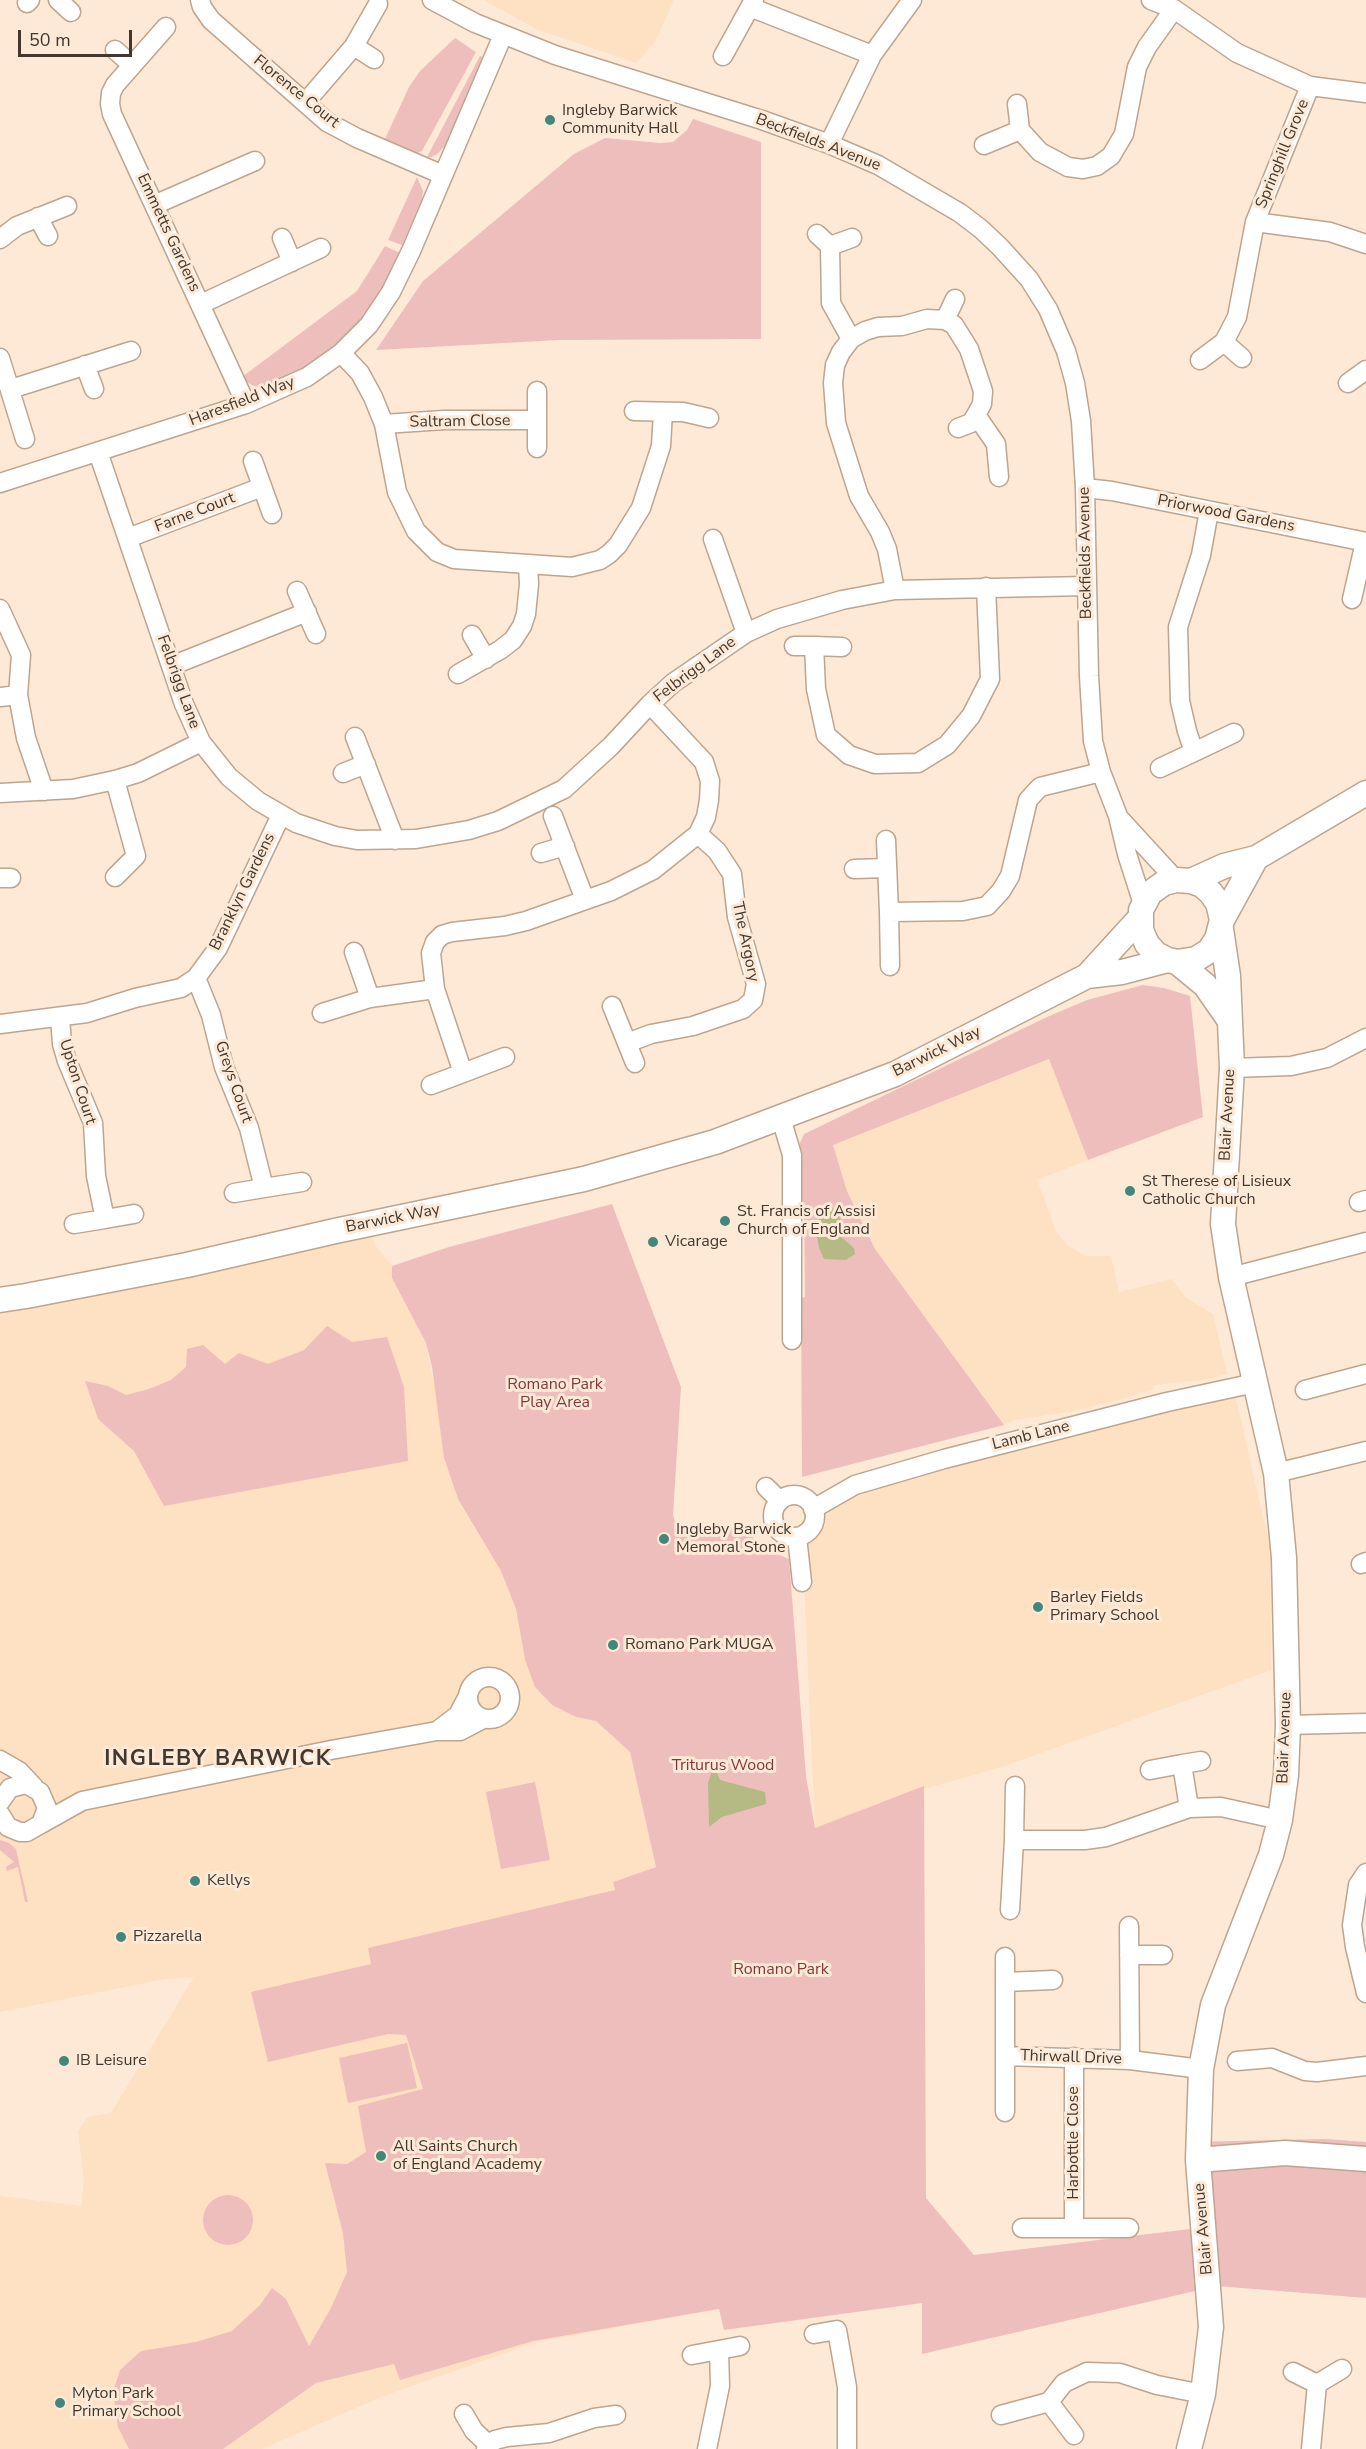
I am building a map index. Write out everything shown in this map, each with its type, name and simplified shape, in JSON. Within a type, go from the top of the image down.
[{"type":"street","name":"Florence Court","points":[[200,0],[202,8],[211,20],[327,122],[357,138],[443,175]]},
{"type":"street","name":"Beckfields Avenue","points":[[432,0],[503,34],[555,55],[762,120],[829,144],[878,165],[960,213],[1000,247],[1029,279],[1048,309],[1066,351],[1082,421],[1090,711],[1093,741],[1101,772],[1118,816],[1142,911]]},
{"type":"street","points":[[829,144],[872,55],[912,0]]},
{"type":"street","points":[[1151,0],[1174,9],[1237,53],[1310,86],[1366,93]]},
{"type":"street","points":[[305,103],[354,46],[378,4]]},
{"type":"street","points":[[723,56],[752,4],[872,55]]},
{"type":"street","points":[[1017,104],[1020,130],[1040,152],[1068,167],[1083,169],[1097,166],[1111,156],[1124,134],[1137,67],[1147,46],[1174,9]]},
{"type":"street","name":"Emmetts Gardens","points":[[166,27],[111,93],[112,114],[246,404]]},
{"type":"street","name":"Haresfield Way","points":[[0,483],[246,404],[307,377],[341,352],[369,325],[391,292],[503,34]]},
{"type":"street","points":[[354,46],[374,59]]},
{"type":"street","points":[[115,50],[132,65]]},
{"type":"street","name":"Springhill Grove","points":[[1200,360],[1224,342],[1237,318],[1255,222],[1310,86]]},
{"type":"street","points":[[984,145],[1020,130]]},
{"type":"street","points":[[154,205],[228,180],[255,161]]},
{"type":"street","points":[[0,239],[17,226],[67,206]]},
{"type":"street","points":[[38,217],[48,236]]},
{"type":"street","name":"Springhill Grove","points":[[1255,222],[1330,232],[1366,244]]},
{"type":"street","points":[[282,238],[292,262]]},
{"type":"street","points":[[851,339],[831,303],[824,240],[852,238]]},
{"type":"street","points":[[201,304],[321,248]]},
{"type":"street","points":[[945,320],[955,299]]},
{"type":"street","points":[[895,590],[887,549],[859,496],[836,423],[833,383],[835,365],[841,352],[851,339],[865,331],[879,327],[902,326],[927,319],[945,320],[961,334],[969,349],[983,392],[982,405],[976,416],[971,423],[958,428]]},
{"type":"street","points":[[1224,342],[1242,358]]},
{"type":"street","points":[[11,389],[131,351]]},
{"type":"street","points":[[341,352],[367,382],[384,424],[397,492],[416,531],[437,552],[454,559],[585,565],[600,560],[618,545],[641,508],[661,446],[663,412]]},
{"type":"street","points":[[0,358],[25,439]]},
{"type":"street","points":[[85,365],[94,389]]},
{"type":"street","points":[[1348,383],[1366,370]]},
{"type":"street","points":[[537,391],[537,448]]},
{"type":"street","points":[[634,411],[683,412],[709,418]]},
{"type":"street","points":[[976,416],[996,444],[999,477]]},
{"type":"street","name":"Saltram Close","points":[[384,424],[444,420],[537,420]]},
{"type":"street","name":"Felbrigg Lane","points":[[98,452],[184,704],[201,742],[229,777],[258,801],[280,815],[335,836],[357,840],[416,839],[469,830],[498,821],[564,789],[611,746],[650,704],[698,664],[746,633],[806,610],[895,590],[1087,586]]},
{"type":"street","points":[[253,461],[272,514]]},
{"type":"street","name":"Farne Court","points":[[128,538],[262,487]]},
{"type":"street","name":"Priorwood Gardens","points":[[1085,488],[1112,491],[1366,542]]},
{"type":"street","points":[[1194,752],[1180,701],[1178,627],[1201,555],[1209,511]]},
{"type":"street","name":"Felbrigg Lane","points":[[713,539],[746,633]]},
{"type":"street","points":[[1352,599],[1366,542]]},
{"type":"street","points":[[458,674],[486,659],[513,640],[522,626],[527,604],[528,564]]},
{"type":"street","points":[[814,646],[816,689],[826,735],[849,755],[875,764],[918,763],[947,745],[971,716],[990,679],[986,587]]},
{"type":"street","points":[[297,591],[316,634]]},
{"type":"street","points":[[0,609],[21,655],[9,696],[44,791]]},
{"type":"street","points":[[171,666],[307,612]]},
{"type":"street","points":[[472,635],[486,659]]},
{"type":"street","points":[[794,646],[842,647]]},
{"type":"street","points":[[463,1074],[435,989],[431,953],[435,942],[442,935],[452,932],[515,924],[622,886],[653,870],[698,834],[706,817],[709,800],[710,781],[704,762],[650,704]]},
{"type":"street","points":[[1160,768],[1234,733]]},
{"type":"street","points":[[355,737],[395,840]]},
{"type":"street","points":[[0,793],[73,789],[115,780],[138,773],[201,742]]},
{"type":"street","points":[[343,773],[366,764]]},
{"type":"street","points":[[889,912],[963,911],[987,906],[1001,891],[1010,876],[1028,800],[1040,787],[1101,772]]},
{"type":"street","points":[[115,780],[136,855],[115,877]]},
{"type":"street","points":[[1228,1018],[1205,985],[1173,961],[1156,954],[1147,944],[1141,930],[1142,911],[1150,893],[1164,883],[1183,880],[1256,858],[1366,793]]},
{"type":"street","name":"Branklyn Gardens","points":[[196,978],[218,948],[280,815]]},
{"type":"street","points":[[553,816],[585,900]]},
{"type":"street","name":"Beckfields Avenue","points":[[1118,816],[1153,857],[1183,880]]},
{"type":"street","name":"The Argory","points":[[627,1043],[651,1034],[693,1026],[743,1009],[753,1000],[756,984],[737,917],[732,874],[717,851],[698,834]]},
{"type":"street","points":[[886,840],[890,966]]},
{"type":"street","points":[[541,853],[565,846]]},
{"type":"street","points":[[1173,961],[1196,959],[1209,951],[1256,858]]},
{"type":"street","points":[[854,869],[886,868]]},
{"type":"street","points":[[1183,880],[1202,885],[1211,893],[1218,903],[1221,924]]},
{"type":"street","name":"Barwick Way","points":[[1087,976],[1142,911]]},
{"type":"street","name":"Blair Avenue","points":[[1189,2449],[1203,2394],[1211,2326],[1198,2160],[1201,2069],[1214,2005],[1268,1863],[1280,1820],[1286,1775],[1288,1725],[1284,1558],[1275,1473],[1231,1277],[1223,1224],[1232,1068],[1228,1018],[1228,976],[1221,924]]},
{"type":"street","points":[[354,952],[370,998]]},
{"type":"street","name":"Barwick Way","points":[[0,1300],[187,1264],[584,1179],[715,1142],[895,1074],[1087,976],[1122,972],[1173,961]]},
{"type":"street","points":[[0,1024],[87,1013],[181,987],[196,978]]},
{"type":"street","name":"Greys Court","points":[[196,978],[211,1015],[224,1067],[249,1128],[264,1188]]},
{"type":"street","points":[[322,1012],[370,998],[435,989]]},
{"type":"street","points":[[612,1006],[635,1063]]},
{"type":"street","name":"Upton Court","points":[[60,1017],[62,1044],[67,1061],[93,1123],[96,1176],[105,1219]]},
{"type":"street","points":[[1232,1068],[1291,1066],[1327,1058],[1366,1038]]},
{"type":"street","points":[[431,1085],[505,1057]]},
{"type":"street","points":[[781,1118],[792,1155],[792,1340]]},
{"type":"street","points":[[234,1193],[302,1182]]},
{"type":"street","points":[[74,1224],[134,1214]]},
{"type":"street","points":[[1231,1277],[1366,1242]]},
{"type":"street","points":[[1305,1390],[1366,1374]]},
{"type":"street","name":"Lamb Lane","points":[[813,1509],[855,1485],[944,1459],[1167,1402],[1255,1383]]},
{"type":"street","points":[[1275,1473],[1366,1451]]},
{"type":"street","points":[[766,1487],[780,1501]]},
{"type":"street","points":[[797,1496],[806,1500],[813,1509],[813,1523],[807,1532],[797,1537],[781,1533],[773,1518],[774,1508],[780,1501],[786,1497],[797,1496]]},
{"type":"street","points":[[797,1537],[802,1582]]},
{"type":"street","points":[[437,1731],[458,1715],[469,1689],[483,1678],[491,1677],[506,1685],[510,1701],[508,1709],[495,1719],[483,1719],[475,1715],[469,1707],[467,1698]]},
{"type":"street","points":[[3,1823],[20,1832],[27,1832],[82,1801],[331,1750],[437,1731],[460,1731],[483,1719]]},
{"type":"street","points":[[1288,1725],[1366,1723]]},
{"type":"street","points":[[0,1760],[19,1771],[37,1790],[47,1808],[41,1824]]},
{"type":"street","points":[[1150,1770],[1201,1761]]},
{"type":"street","points":[[1182,1764],[1189,1808]]},
{"type":"street","points":[[1,1796],[18,1785],[82,1801]]},
{"type":"street","points":[[1010,1910],[1015,1786]]},
{"type":"street","points":[[1014,1840],[1085,1840],[1106,1837],[1189,1808],[1221,1807],[1280,1820]]},
{"type":"street","points":[[1366,1873],[1358,1885],[1352,1925],[1366,1993]]},
{"type":"street","points":[[1129,1926],[1130,2060]]},
{"type":"street","points":[[1129,1955],[1163,1955]]},
{"type":"street","name":"Thirwall Drive","points":[[1005,1958],[1005,2056],[1130,2060],[1201,2069]]},
{"type":"street","points":[[1005,1982],[1053,1980]]},
{"type":"street","points":[[1237,2061],[1272,2050],[1305,2071],[1317,2072],[1366,2066]]},
{"type":"street","points":[[1005,2056],[1005,2112]]},
{"type":"street","name":"Harbottle Close","points":[[1074,2057],[1074,2228]]},
{"type":"street","points":[[1198,2160],[1285,2153],[1366,2159]]},
{"type":"street","points":[[1022,2228],[1129,2228]]},
{"type":"street","points":[[814,2334],[837,2330],[847,2387],[847,2449]]},
{"type":"street","points":[[692,2355],[740,2346]]},
{"type":"street","points":[[707,2449],[720,2386],[719,2350]]},
{"type":"street","points":[[1317,2384],[1342,2369]]},
{"type":"street","points":[[1001,2415],[1049,2402],[1064,2383],[1087,2372],[1120,2373],[1157,2385],[1203,2394]]},
{"type":"street","points":[[1293,2372],[1317,2384]]},
{"type":"street","points":[[1311,2449],[1317,2384]]},
{"type":"street","points":[[1049,2402],[1074,2435]]},
{"type":"street","points":[[464,2414],[487,2447],[507,2437],[549,2433],[594,2418],[616,2415]]},
{"type":"shaded area","points":[[484,0],[674,0],[655,42],[636,63],[536,29]]},
{"type":"shaded area","points":[[1050,1059],[1088,1160],[1037,1180],[1057,1233],[1067,1245],[1086,1256],[1111,1256],[1119,1292],[1172,1279],[1185,1297],[1213,1314],[1227,1374],[1202,1380],[1153,1385],[1153,1389],[1122,1399],[1069,1412],[1015,1420],[1004,1425],[875,1249],[847,1191],[833,1145]]},
{"type":"shaded area","points":[[827,1208],[837,1209],[842,1226],[841,1237],[854,1248],[855,1254],[846,1260],[824,1259],[819,1248],[817,1237],[819,1212]]},
{"type":"shaded area","points":[[369,1224],[376,1246],[392,1266],[392,1278],[426,1343],[438,1406],[444,1458],[458,1499],[501,1571],[516,1609],[525,1660],[535,1687],[552,1705],[576,1717],[596,1721],[630,1752],[656,1867],[613,1882],[720,2308],[533,2343],[381,2397],[262,2449],[0,2449],[0,2196],[81,2206],[84,2181],[78,2131],[88,2117],[111,2113],[194,1977],[165,1979],[0,2012],[0,1300]]},
{"type":"shaded area","name":"Barley Fields Primary School","points":[[1233,1386],[1270,1547],[1271,1670],[1005,1766],[921,1790],[815,1828],[804,1582],[797,1537],[807,1532],[813,1523],[813,1509],[855,1485]]},
{"type":"shaded area","points":[[714,1765],[720,1780],[765,1792],[766,1804],[722,1817],[709,1827],[708,1783]]},
{"type":"green space","points":[[455,38],[476,52],[422,151],[417,153],[385,139],[409,87],[420,71]]},
{"type":"green space","points":[[480,56],[483,57],[446,145],[436,155],[426,159]]},
{"type":"green space","points":[[693,119],[761,142],[761,339],[559,340],[376,350],[423,281],[574,154],[605,138],[673,142],[687,130]]},
{"type":"green space","points":[[417,177],[423,191],[422,199],[402,245],[388,240]]},
{"type":"green space","points":[[385,246],[400,253],[380,292],[361,320],[345,336],[315,361],[288,377],[262,387],[246,382],[242,377],[357,291]]},
{"type":"green space","points":[[1143,985],[1164,988],[1190,996],[1203,1117],[1088,1160],[1049,1059],[833,1145],[847,1191],[875,1249],[1004,1425],[802,1477],[801,1298],[805,1297],[804,1207],[800,1208],[800,1143],[804,1134],[1047,1017],[1087,1000]]},
{"type":"green space","name":"Romano Park","points":[[612,1204],[681,1387],[673,1515],[677,1528],[739,1525],[765,1549],[789,1559],[806,1776],[815,1828],[924,1786],[926,2198],[974,2255],[1190,2229],[1188,2142],[1326,2139],[1366,2142],[1366,2298],[1217,2286],[922,2354],[922,2303],[724,2330],[719,2309],[533,2341],[400,2380],[394,2364],[316,2383],[223,2449],[129,2449],[118,2427],[113,2392],[120,2370],[141,2351],[196,2342],[232,2331],[260,2305],[272,2288],[286,2299],[309,2346],[331,2308],[347,2272],[343,2233],[325,2163],[347,2164],[366,2152],[358,2106],[423,2089],[406,2035],[388,2034],[268,2062],[251,1992],[371,1964],[368,1948],[615,1890],[613,1882],[656,1867],[630,1752],[596,1721],[576,1717],[552,1705],[535,1687],[525,1660],[516,1609],[501,1571],[458,1499],[444,1458],[432,1367],[426,1343],[392,1278],[392,1266],[449,1247]]},
{"type":"green space","points":[[327,1326],[352,1342],[387,1337],[404,1387],[408,1461],[164,1506],[134,1451],[98,1419],[85,1381],[108,1386],[126,1395],[149,1389],[171,1380],[186,1367],[187,1349],[203,1345],[225,1364],[239,1353],[268,1364],[304,1350]]},
{"type":"green space","points":[[535,1782],[550,1860],[501,1869],[486,1792]]},
{"type":"green space","points":[[0,1840],[16,1849],[28,1902],[25,1902],[18,1867],[7,1871],[6,1867],[14,1862],[0,1850]]},
{"type":"green space","points":[[407,2043],[417,2088],[348,2103],[339,2058]]},
{"type":"green space","points":[[223,2195],[233,2195],[246,2202],[253,2215],[253,2225],[246,2238],[233,2245],[223,2245],[214,2241],[207,2234],[203,2225],[203,2215],[207,2206],[214,2199]]},
{"type":"place","name":"Ingleby Barwick Community Hall","points":[[550,120]]},
{"type":"place","name":"St Therese of Lisieux Catholic Church","points":[[1130,1191]]},
{"type":"place","name":"St. Francis of Assisi Church of England","points":[[725,1221]]},
{"type":"place","name":"Vicarage","points":[[653,1242]]},
{"type":"place","name":"Ingleby Barwick Memoral Stone","points":[[664,1539]]},
{"type":"place","name":"Barley Fields Primary School","points":[[1038,1607]]},
{"type":"place","name":"Romano Park MUGA","points":[[613,1645]]},
{"type":"place","name":"Kellys","points":[[195,1881]]},
{"type":"place","name":"Pizzarella","points":[[121,1937]]},
{"type":"place","name":"IB Leisure","points":[[64,2061]]},
{"type":"place","name":"All Saints Church of England Academy","points":[[381,2156]]},
{"type":"place","name":"Myton Park Primary School","points":[[60,2403]]},
{"type":"district","name":"INGLEBY BARWICK","points":[[218,1760]]},
{"type":"park label","name":"Romano Park Play Area","points":[[555,1394]]},
{"type":"park label","name":"Triturus Wood","points":[[723,1766]]}]
